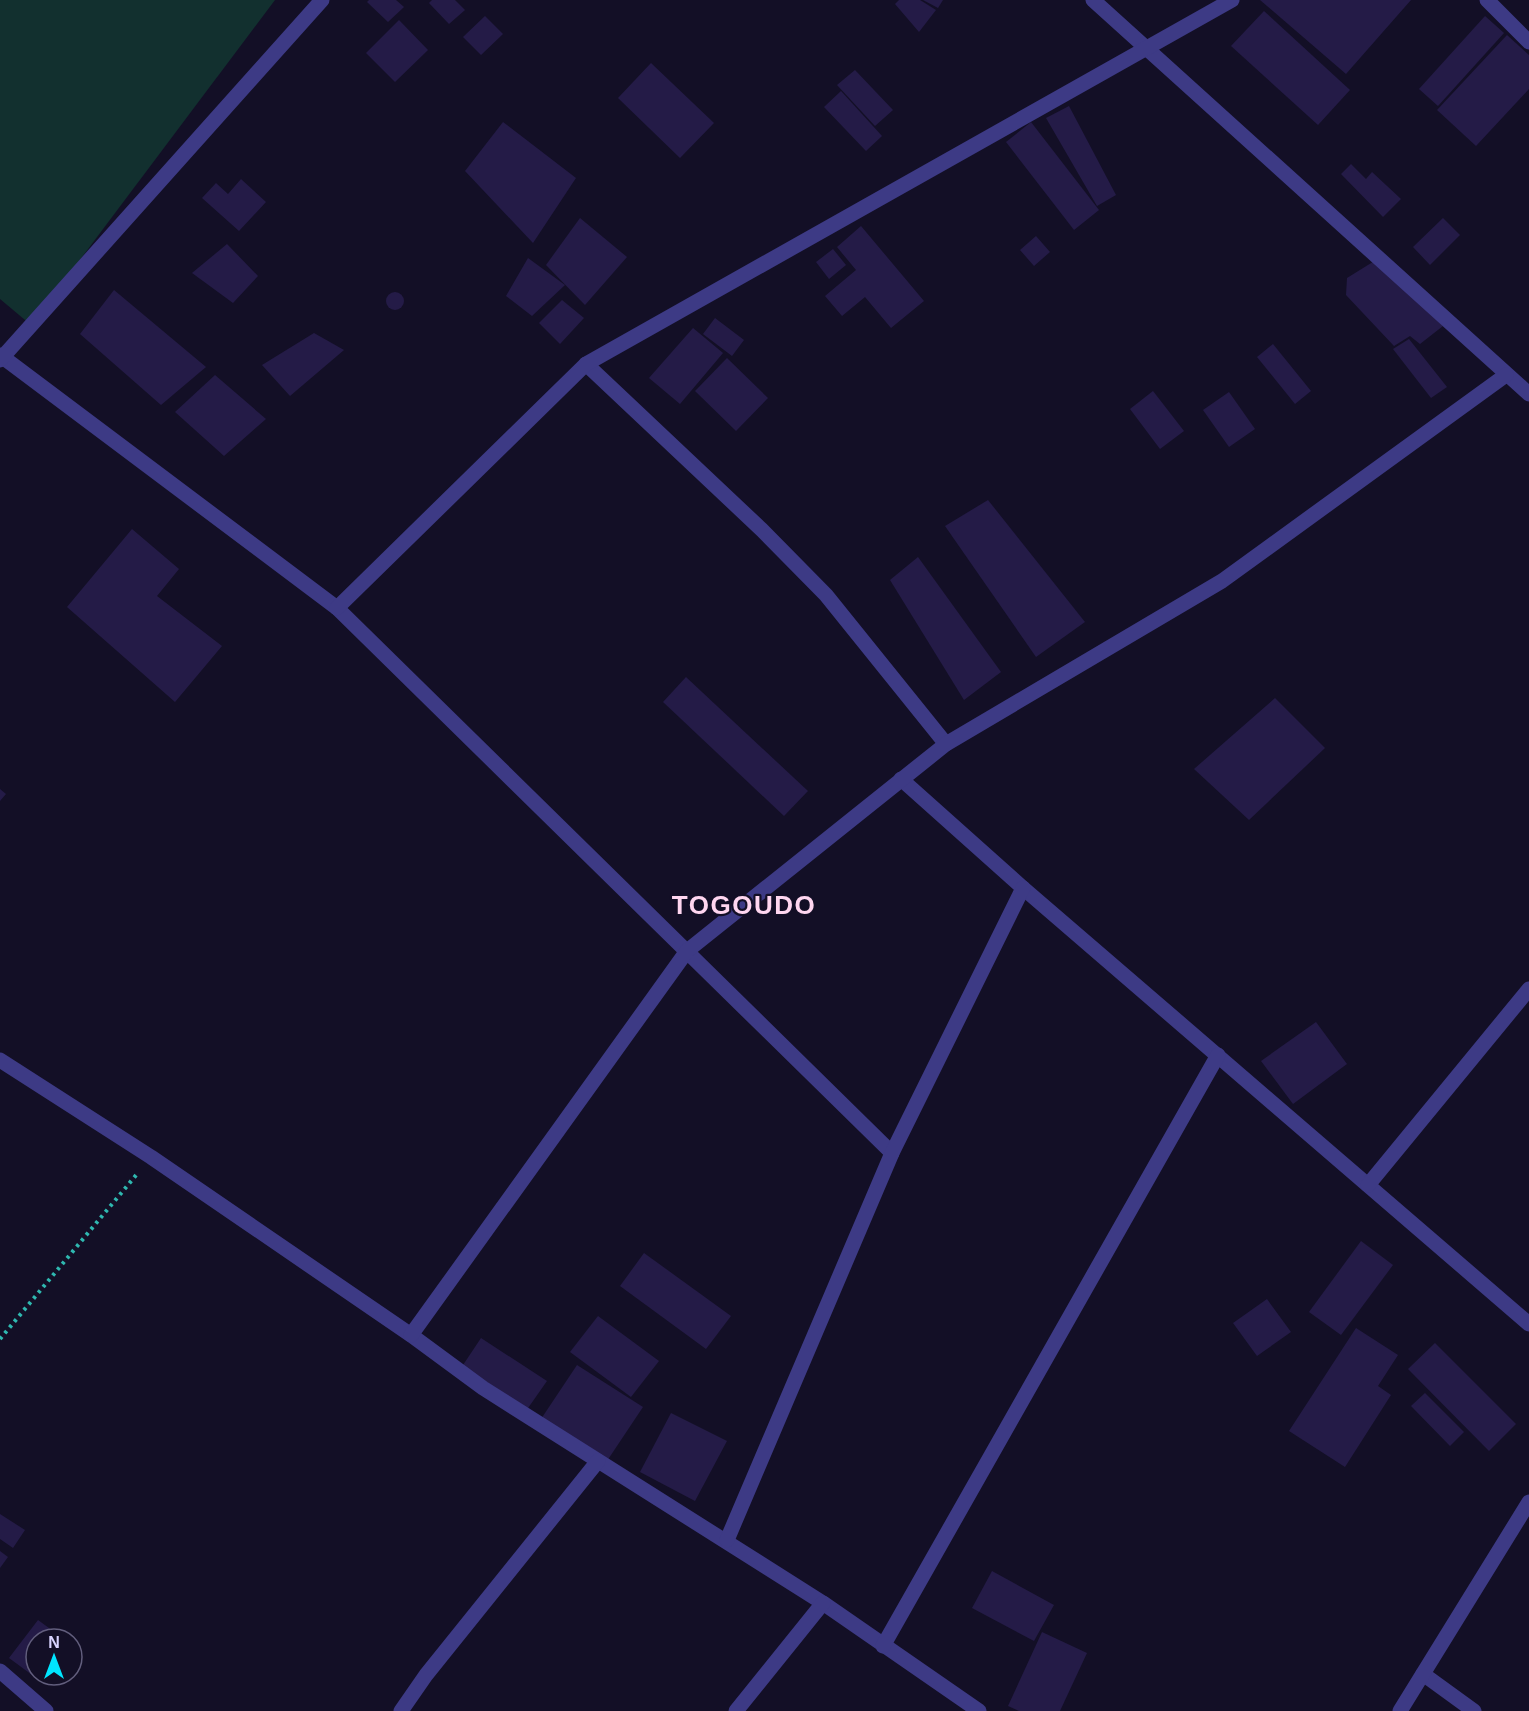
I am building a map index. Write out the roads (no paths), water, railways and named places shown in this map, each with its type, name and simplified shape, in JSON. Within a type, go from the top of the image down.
[{"type":"street","points":[[322,0],[1,358],[337,608],[892,1153]]},
{"type":"street","points":[[1093,0],[1529,394]]},
{"type":"street","points":[[337,608],[586,364],[1232,0]]},
{"type":"street","points":[[1487,0],[1529,42]]},
{"type":"street","points":[[586,364],[762,530],[826,595],[946,744]]},
{"type":"street","points":[[411,1335],[687,951],[946,744],[1222,581],[1506,375]]},
{"type":"street","points":[[901,779],[1023,888],[1529,1324]]},
{"type":"street","points":[[727,1540],[892,1153],[1023,888]]},
{"type":"street","points":[[1368,1185],[1529,989]]},
{"type":"street","points":[[883,1646],[1218,1055]]},
{"type":"street","points":[[0,1060],[151,1157],[411,1335],[483,1388],[727,1540],[979,1711]]},
{"type":"street","points":[[401,1711],[426,1675],[598,1461]]},
{"type":"street","points":[[1400,1711],[1529,1502]]},
{"type":"street","points":[[735,1711],[823,1603]]},
{"type":"street","points":[[0,1671],[46,1711]]},
{"type":"street","points":[[1423,1674],[1474,1711]]},
{"type":"district","name":"TOGOUDO","points":[[744,905]]}]
